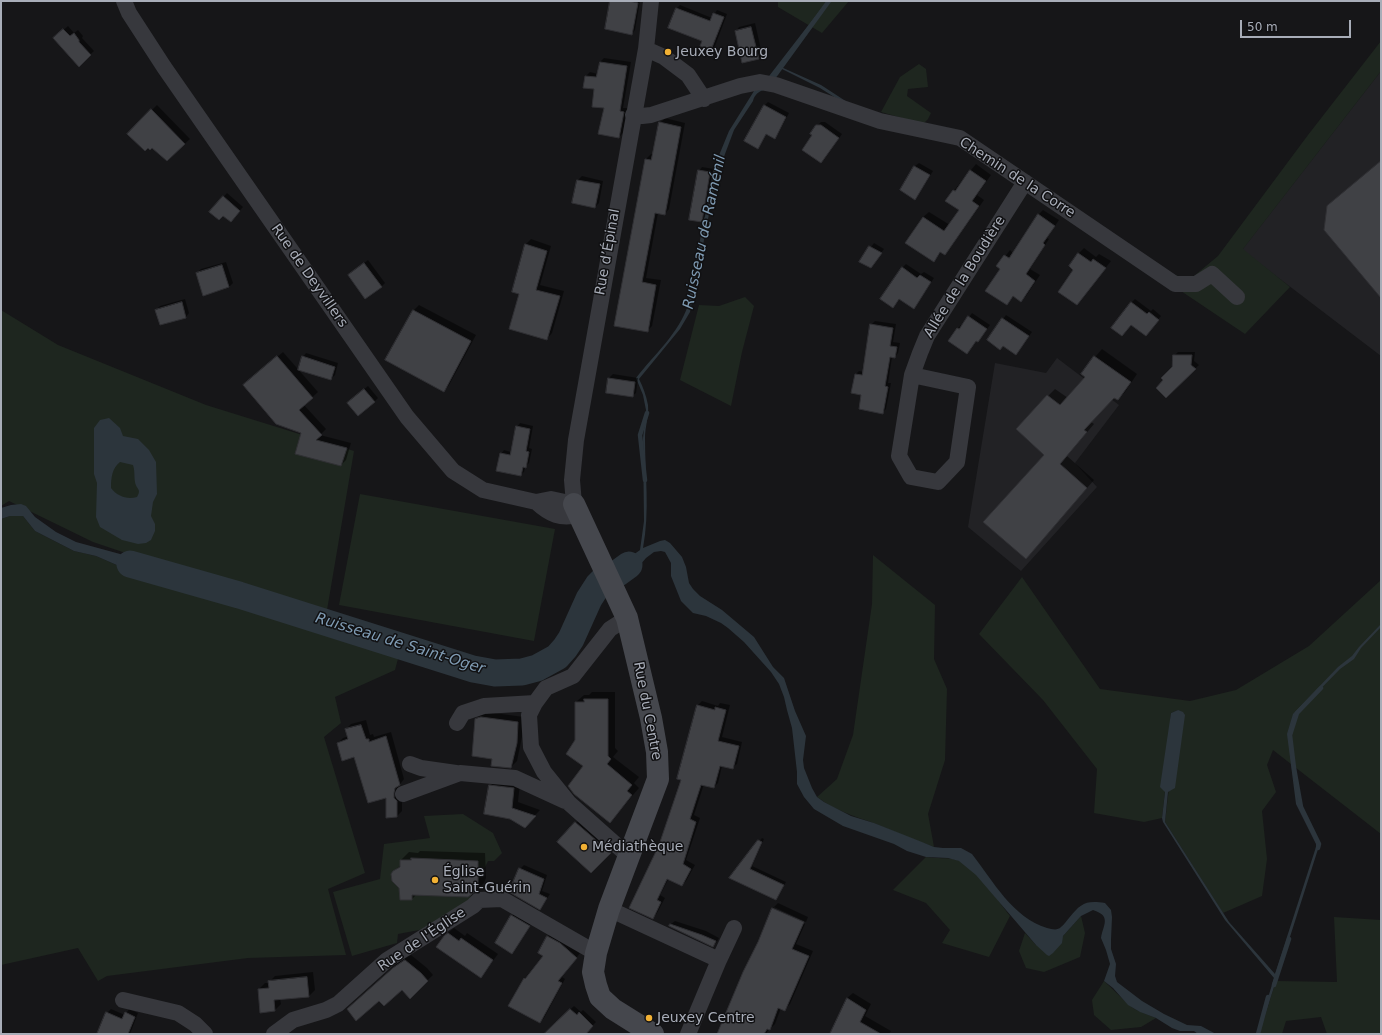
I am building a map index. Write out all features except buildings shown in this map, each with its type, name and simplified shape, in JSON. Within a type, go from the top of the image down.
[{"type":"street","name":"Rue de Deyvillers","points":[[124,1],[129,13],[164,67],[407,416],[453,471],[483,490],[536,502],[543,509],[560,517],[568,518],[577,509]]},
{"type":"street","name":"Rue d’Épinal","points":[[577,509],[572,480],[576,436],[646,49],[651,1]]},
{"type":"street","points":[[646,49],[664,57],[688,75],[704,98]]},
{"type":"street","name":"Chemin de la Corre","points":[[633,116],[651,115],[740,86],[760,82],[776,85],[880,121],[960,138],[1175,284],[1196,284],[1212,274],[1237,298]]},
{"type":"street","name":"Allée de la Boudière","points":[[912,375],[968,386],[957,462],[938,482],[911,477],[899,456],[912,375],[927,336],[1026,182]]},
{"type":"street","name":"Rue du Centre","points":[[577,509],[627,618],[651,718],[657,752],[658,779],[609,909],[596,953],[593,972],[600,997],[613,1009],[632,1022],[654,1034]]},
{"type":"street","points":[[627,618],[610,629],[573,676],[546,688],[535,703],[529,716],[531,747],[544,772],[568,803],[630,856]]},
{"type":"street","points":[[457,723],[463,713],[484,706],[535,703]]},
{"type":"street","points":[[410,764],[421,768],[515,778],[568,803]]},
{"type":"street","points":[[403,794],[460,773]]},
{"type":"street","name":"Rue de l'Église","points":[[274,1034],[293,1020],[326,1010],[338,1004],[388,960],[473,906],[478,900],[502,898],[596,953]]},
{"type":"street","points":[[609,909],[719,960]]},
{"type":"street","points":[[688,1034],[734,928]]},
{"type":"street","points":[[123,1000],[178,1013],[205,1034]]},
{"type":"shaded area","points":[[778,1],[849,1],[822,33],[778,7]]},
{"type":"shaded area","points":[[1381,41],[1381,71],[1243,249],[1290,287],[1245,334],[956,140],[923,124],[948,128],[979,142],[1162,270],[1181,277],[1194,276],[1218,256],[1308,135]]},
{"type":"shaded area","points":[[919,64],[926,69],[928,87],[908,89],[907,96],[931,113],[923,124],[881,112],[900,77]]},
{"type":"shaded area","points":[[1381,71],[1381,356],[1242,250]]},
{"type":"shaded area","points":[[745,297],[754,306],[742,352],[731,406],[680,380],[699,305],[719,306]]},
{"type":"shaded area","points":[[1,310],[58,345],[206,405],[354,451],[326,616],[283,602],[282,614],[400,651],[395,670],[335,697],[341,723],[324,737],[365,873],[328,889],[346,955],[248,958],[107,976],[98,981],[78,948],[1,965],[1,519],[10,516],[23,516],[35,531],[74,551],[96,556],[119,566],[165,575],[164,566],[93,542],[9,501],[1,506]]},
{"type":"shaded area","points":[[1057,358],[1119,405],[1075,463],[1097,487],[1021,571],[968,527],[995,363],[1046,373]]},
{"type":"shaded area","points":[[360,494],[555,529],[534,641],[339,605]]},
{"type":"shaded area","points":[[873,555],[935,605],[934,659],[947,689],[945,760],[928,814],[934,847],[845,813],[817,797],[837,779],[853,735],[872,604]]},
{"type":"shaded area","points":[[1022,577],[1100,689],[1190,701],[1236,690],[1309,646],[1381,580],[1381,834],[1273,750],[1267,765],[1276,792],[1262,811],[1267,859],[1262,896],[1223,913],[1165,822],[1178,710],[1171,713],[1162,818],[1144,822],[1094,813],[1097,769],[1043,700],[979,634]]},
{"type":"shaded area","points":[[463,814],[493,833],[502,853],[494,861],[488,861],[468,902],[430,928],[398,934],[397,943],[352,956],[333,892],[380,879],[384,844],[430,838],[424,816]]},
{"type":"shaded area","points":[[926,857],[953,859],[964,863],[986,884],[1010,916],[989,957],[942,943],[950,930],[926,903],[893,890]]},
{"type":"shaded area","points":[[1081,916],[1085,933],[1080,957],[1044,972],[1026,968],[1019,951],[1025,933],[1036,945],[1063,936]]},
{"type":"shaded area","points":[[1334,917],[1381,920],[1381,1034],[1327,1034],[1321,1017],[1286,1021],[1282,1034],[1259,1034],[1276,981],[1337,982]]},
{"type":"shaded area","points":[[1104,981],[1130,1006],[1156,1018],[1141,1027],[1111,1030],[1094,1015],[1092,1000]]},
{"type":"water","points":[[827,1],[829,1],[781,67],[821,85],[864,113],[858,112],[820,88],[780,68],[772,86],[757,94],[734,130],[716,178],[690,312],[680,329],[639,379],[648,405],[645,438],[647,493],[643,548],[665,540],[670,543],[682,557],[686,567],[689,583],[693,589],[700,596],[722,610],[754,637],[773,667],[784,678],[795,711],[806,736],[803,760],[804,768],[817,797],[851,816],[874,823],[934,847],[961,848],[972,854],[996,887],[1014,907],[1035,923],[1047,928],[1058,929],[1077,909],[1088,902],[1105,903],[1111,910],[1111,949],[1116,964],[1115,976],[1117,982],[1142,1001],[1164,1014],[1187,1025],[1201,1026],[1216,1034],[1198,1034],[1194,1031],[1180,1031],[1172,1028],[1156,1018],[1140,1012],[1128,1005],[1113,988],[1104,981],[1110,964],[1101,938],[1105,921],[1103,915],[1099,912],[1093,910],[1081,916],[1063,936],[1062,943],[1049,956],[1036,945],[976,875],[959,861],[948,858],[926,857],[907,851],[894,844],[843,826],[814,809],[804,797],[797,784],[792,728],[784,697],[779,684],[771,672],[744,642],[728,628],[706,616],[693,613],[681,601],[671,576],[671,563],[665,552],[654,552],[646,558],[634,572],[621,579],[615,568],[640,550],[644,521],[643,438],[646,410],[643,395],[636,378],[679,325],[688,305],[713,170],[729,131],[754,91],[766,80]]},
{"type":"water","points":[[109,418],[120,428],[123,436],[138,439],[149,450],[156,462],[157,494],[153,502],[151,516],[155,524],[155,531],[151,540],[146,543],[138,544],[122,540],[100,527],[96,517],[97,483],[94,474],[94,428],[100,420]],"holes":[[[120,462],[133,465],[135,482],[139,492],[137,497],[126,498],[113,491],[111,488],[112,477],[115,467]]]},
{"type":"water","points":[[21,504],[26,506],[35,517],[56,532],[76,542],[164,566],[165,576],[119,566],[96,556],[74,551],[35,531],[23,516],[10,516],[1,519],[1,508]]},
{"type":"water","points":[[283,602],[326,616],[326,628],[282,614]]},
{"type":"water","points":[[1381,624],[1381,627],[1361,648],[1354,659],[1340,669],[1297,713],[1290,735],[1298,800],[1319,846],[1259,1034],[1257,1034],[1274,978],[1225,920],[1163,822],[1162,818],[1165,792],[1160,787],[1171,713],[1178,710],[1183,712],[1185,715],[1175,788],[1168,792],[1165,822],[1229,922],[1275,974],[1316,847],[1316,844],[1296,804],[1287,734],[1293,714],[1338,667],[1352,656]]},
{"type":"waterway","name":"Ruisseau de Raménil","points":[[772,78],[829,1]]},
{"type":"waterway","name":"Ruisseau de Raménil","points":[[645,480],[640,435],[647,413]]},
{"type":"waterway","name":"Ruisseau de Saint-Oger","points":[[130,564],[239,595],[473,669],[495,673],[522,672],[537,668],[557,657],[571,639],[589,599],[598,585],[605,578],[618,573],[629,565]]},
{"type":"waterway","points":[[1318,848],[1319,844],[1301,807],[1290,735],[1297,713],[1321,688]]},
{"type":"waterway","points":[[1274,985],[1289,939]]},
{"type":"waterway","points":[[1258,1034],[1268,997]]},
{"type":"place","name":"Jeuxey Bourg","points":[[668,52]]},
{"type":"place","name":"Médiathèque","points":[[584,847]]},
{"type":"place","name":"Église Saint-Guérin","points":[[435,880]]},
{"type":"place","name":"Jeuxey Centre","points":[[649,1018]]}]
